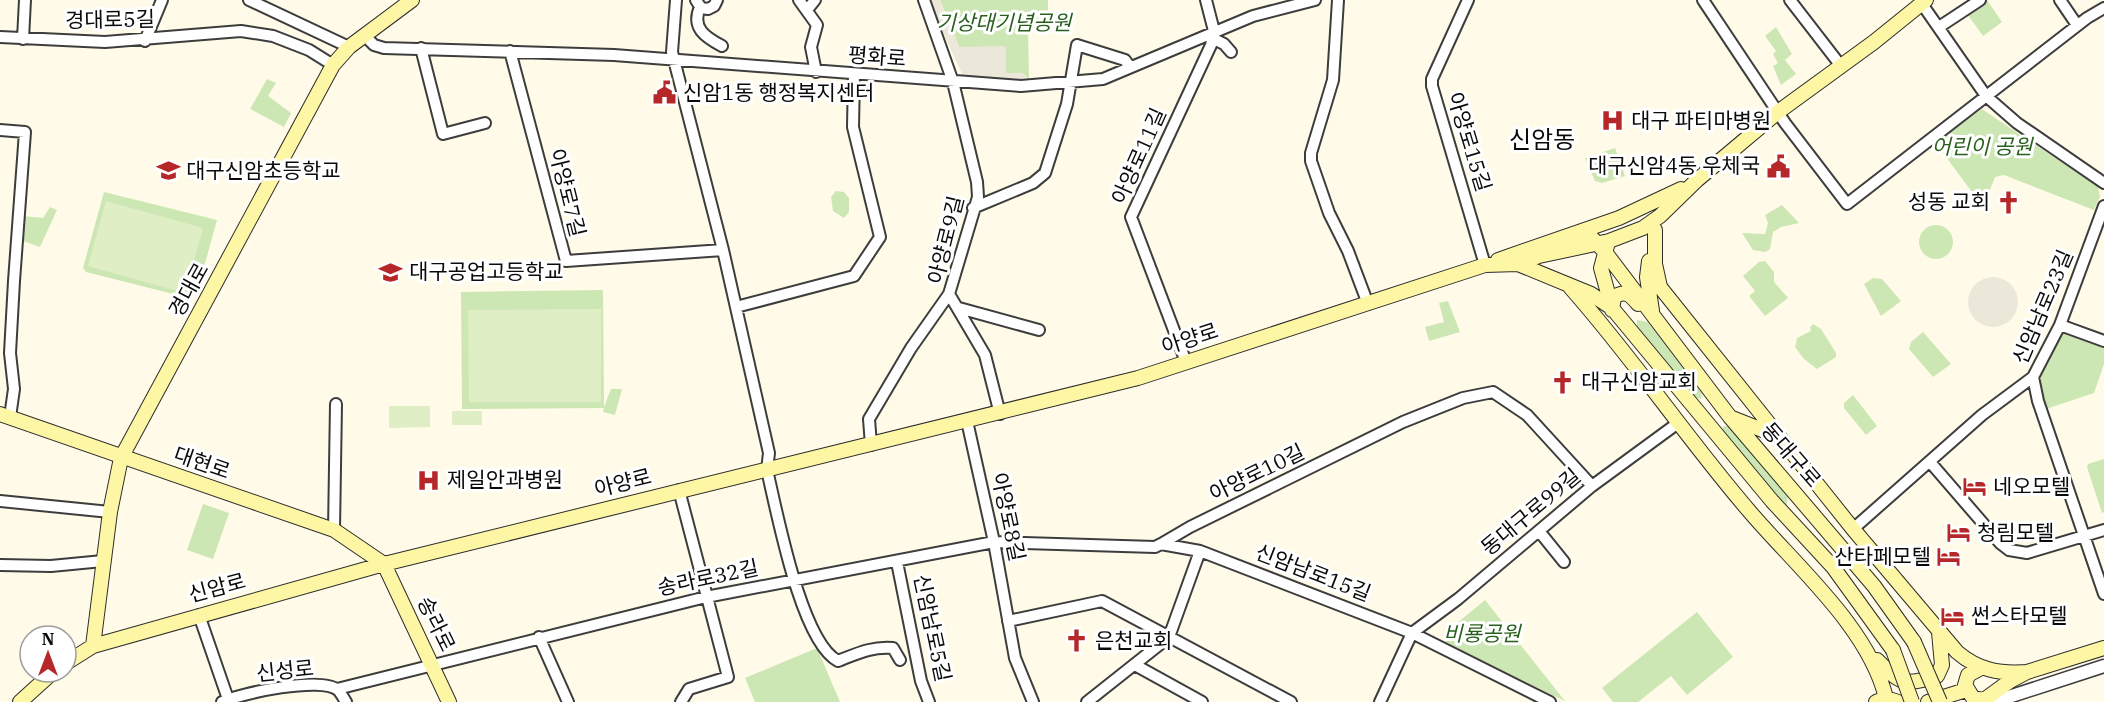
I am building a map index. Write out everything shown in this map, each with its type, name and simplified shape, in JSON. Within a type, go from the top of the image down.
[{"type":"main road","name":"경대로","points":[[93,646],[110,512],[122,458],[333,65],[394,5],[412,0]]},
{"type":"main road","points":[[1653,316],[1647,277],[1657,224],[1676,200],[1778,112],[1924,2]]},
{"type":"main road","points":[[1485,265],[1572,236],[1658,201],[1697,180]]},
{"type":"main road","points":[[1612,308],[1601,268],[1604,245],[1621,228],[1676,200]]},
{"type":"main road","points":[[1518,264],[1539,256],[1604,245],[1657,224]]},
{"type":"main road","points":[[1657,224],[1655,264],[1660,286],[1853,529],[1939,631],[1957,652],[1984,668],[1997,680],[1995,696]]},
{"type":"main road","points":[[1572,236],[1592,238],[1604,245]]},
{"type":"main road","name":"동대구로","points":[[1604,245],[1653,316],[1730,417],[1874,586],[1914,642],[1940,702]]},
{"type":"main road","name":"아양로","points":[[384,564],[679,490],[1000,414],[1138,378],[1485,265],[1518,264]]},
{"type":"main road","points":[[1518,264],[1591,294],[1612,308]]},
{"type":"main road","points":[[1566,283],[1612,336],[1678,423],[1813,580],[1864,648],[1881,677],[1887,701]]},
{"type":"main road","points":[[1612,336],[1614,297],[1621,293],[1627,293],[1653,316]]},
{"type":"main road","name":"동대구로","points":[[1612,308],[1772,501],[1833,567],[1893,650],[1912,702]]},
{"type":"main road","name":"대현로","points":[[5,416],[334,530],[384,564]]},
{"type":"main road","points":[[1730,417],[1778,436]]},
{"type":"main road","points":[[1828,498],[1840,545]]},
{"type":"main road","points":[[1775,538],[1833,567]]},
{"type":"main road","name":"신암로","points":[[78,655],[93,646],[384,564]]},
{"type":"main road","name":"송라로","points":[[384,564],[448,702]]},
{"type":"main road","points":[[1864,648],[1896,681],[1913,684],[1937,676],[1942,665],[1939,631]]},
{"type":"main road","points":[[1966,690],[1968,675],[1984,668],[2011,673],[2027,672],[2104,648]]},
{"type":"main road","points":[[1966,690],[1978,700],[1989,698],[2027,672]]},
{"type":"main road","points":[[20,702],[40,684]]},
{"type":"main road","points":[[1928,702],[1966,690]]},
{"type":"street","points":[[23,39],[25,0]]},
{"type":"street","points":[[145,40],[162,0]]},
{"type":"street","points":[[249,0],[349,47]]},
{"type":"street","points":[[676,0],[672,52],[688,124],[736,306],[769,453],[767,470],[794,580],[818,642],[830,658],[838,662],[876,647],[883,647],[893,648],[900,660]]},
{"type":"street","points":[[717,0],[711,8],[698,4],[696,21],[707,38],[722,46]]},
{"type":"street","points":[[799,0],[817,26],[812,47],[816,72]]},
{"type":"street","points":[[807,10],[815,0]]},
{"type":"street","name":"아양로9길","points":[[924,0],[953,82],[977,182],[978,197],[949,294],[985,356],[1000,414]]},
{"type":"street","points":[[1206,0],[1213,34],[1231,52]]},
{"type":"street","name":"평화로","points":[[364,35],[374,45],[384,48],[510,51],[675,60],[1001,87],[1097,81],[1253,16],[1315,0]]},
{"type":"street","points":[[1338,0],[1333,80],[1311,153],[1311,161],[1329,213],[1348,251],[1368,303]]},
{"type":"street","name":"아양로15길","points":[[1468,0],[1432,79],[1432,86],[1485,265]]},
{"type":"street","points":[[1702,0],[1778,112],[1848,204],[2077,25],[2104,8]]},
{"type":"street","points":[[1790,0],[1841,66]]},
{"type":"street","points":[[1940,27],[1980,0]]},
{"type":"street","points":[[2060,0],[2077,25]]},
{"type":"street","points":[[1924,2],[1986,96],[2017,123],[2104,183]]},
{"type":"street","name":"경대로5길","points":[[0,37],[145,40],[241,31],[273,36],[309,50],[333,65]]},
{"type":"street","name":"아양로11길","points":[[1186,362],[1131,217],[1213,34]]},
{"type":"street","points":[[973,208],[1027,186],[1045,173],[1066,104],[1077,45],[1125,60],[1130,67]]},
{"type":"street","points":[[421,48],[443,134],[485,123]]},
{"type":"street","name":"아양로7길","points":[[510,51],[566,261],[723,250]]},
{"type":"street","points":[[736,306],[854,276],[880,237],[853,127],[854,75]]},
{"type":"street","points":[[0,130],[25,132],[10,353],[14,389],[5,416]]},
{"type":"street","name":"신암남로23길","points":[[2104,206],[2060,325],[2033,377],[2038,401],[2104,594]]},
{"type":"street","points":[[871,445],[869,419],[911,348],[949,294]]},
{"type":"street","points":[[959,308],[1039,330]]},
{"type":"street","points":[[2060,325],[2104,340]]},
{"type":"street","points":[[1853,529],[1982,415],[2033,377]]},
{"type":"street","name":"아양로10길","points":[[1161,544],[1190,527],[1419,416],[1463,398],[1493,392],[1527,415],[1592,486]]},
{"type":"street","points":[[334,530],[336,404]]},
{"type":"street","name":"아양로8길","points":[[967,422],[994,542],[1015,658],[1033,702]]},
{"type":"street","name":"동대구로99길","points":[[1412,633],[1458,599],[1592,486],[1678,423]]},
{"type":"street","points":[[1930,462],[2000,543],[2009,549],[2027,553],[2104,530]]},
{"type":"street","points":[[679,490],[728,677],[689,689],[681,702]]},
{"type":"street","points":[[0,501],[110,512]]},
{"type":"street","points":[[1539,531],[1564,562]]},
{"type":"street","name":"신암남로15길","points":[[994,542],[1155,547],[1161,544],[1200,551],[1412,633],[1550,702]]},
{"type":"street","name":"송라로32길","points":[[337,689],[706,597],[994,542]]},
{"type":"street","points":[[1087,702],[1169,637],[1200,551]]},
{"type":"street","points":[[0,565],[51,566],[103,561]]},
{"type":"street","name":"신암남로5길","points":[[897,562],[921,681],[929,702]]},
{"type":"street","points":[[1008,621],[1102,601],[1292,702]]},
{"type":"street","points":[[199,615],[225,701]]},
{"type":"street","points":[[1380,702],[1412,633]]},
{"type":"street","points":[[539,637],[568,702]]},
{"type":"street","points":[[1135,665],[1202,702]]},
{"type":"street","points":[[1995,696],[2104,666]]},
{"type":"street","name":"신성로","points":[[225,701],[316,684],[337,689],[346,702]]},
{"type":"green space","name":"기상대기념공원","points":[[940,0],[1048,0],[1048,25],[1028,26],[1029,80],[1023,73],[1006,73],[1006,49],[959,47]]},
{"type":"green space","points":[[1987,0],[2002,22],[1983,36],[1967,14]]},
{"type":"green space","points":[[1776,27],[1792,54],[1785,60],[1796,74],[1781,85],[1773,66],[1778,63],[1773,54],[1776,51],[1765,36]]},
{"type":"green space","points":[[267,79],[276,83],[268,96],[291,113],[284,127],[250,109]]},
{"type":"green space","name":"어린이 공원","points":[[1982,109],[2098,187],[2100,197],[2094,210],[2004,175],[1995,177],[1983,207],[1935,142]]},
{"type":"green space","points":[[1615,148],[1625,176],[1602,183],[1595,181],[1585,158]]},
{"type":"green space","points":[[836,191],[844,192],[849,198],[849,212],[844,218],[833,211],[831,197]]},
{"type":"green space","points":[[104,192],[217,220],[204,267],[185,297],[86,272],[83,268]]},
{"type":"green space","points":[[106,201],[203,228],[185,293],[88,266]]},
{"type":"green space","points":[[1782,205],[1799,223],[1781,227],[1773,232],[1770,249],[1765,252],[1753,250],[1742,233],[1765,234],[1768,223],[1765,215]]},
{"type":"green space","points":[[50,207],[57,210],[40,247],[23,241],[23,216],[43,218]]},
{"type":"green space","points":[[1936,225],[1948,230],[1953,242],[1948,254],[1936,259],[1924,254],[1919,242],[1924,230]]},
{"type":"green space","points":[[1765,261],[1774,272],[1774,282],[1788,298],[1765,316],[1749,296],[1755,291],[1743,276],[1759,262]]},
{"type":"green space","points":[[1873,278],[1882,279],[1901,301],[1881,316],[1864,284]]},
{"type":"green space","points":[[603,290],[604,407],[611,389],[622,389],[615,415],[603,412],[604,408],[462,409],[461,292]]},
{"type":"green space","points":[[1448,301],[1460,332],[1429,341],[1425,327],[1444,322],[1439,303]]},
{"type":"green space","points":[[601,309],[601,402],[469,402],[468,310]]},
{"type":"green space","points":[[1637,320],[1648,322],[1702,388],[1701,399],[1692,396],[1637,330]]},
{"type":"green space","points":[[1813,324],[1821,329],[1836,353],[1836,357],[1817,369],[1804,359],[1795,347],[1797,338],[1811,331],[1810,327]]},
{"type":"green space","points":[[2062,327],[2104,342],[2104,364],[2094,393],[2043,410],[2035,377]]},
{"type":"green space","points":[[1923,332],[1951,364],[1933,377],[1909,349],[1911,342]]},
{"type":"green space","points":[[1853,395],[1877,426],[1866,435],[1844,408],[1844,403]]},
{"type":"green space","points":[[389,406],[430,406],[430,427],[389,428]]},
{"type":"green space","points":[[452,411],[482,411],[482,425],[452,425]]},
{"type":"green space","points":[[1723,426],[1734,427],[1788,493],[1787,505],[1778,501],[1723,436]]},
{"type":"green space","points":[[2104,459],[2104,512],[2102,513],[2087,467],[2088,464]]},
{"type":"green space","points":[[203,504],[229,513],[213,559],[187,550]]},
{"type":"green space","name":"비룡공원","points":[[1485,600],[1565,701],[1445,644],[1445,633]]},
{"type":"green space","points":[[1697,612],[1733,657],[1687,695],[1671,676],[1638,702],[1613,702],[1602,688]]},
{"type":"green space","points":[[817,648],[840,702],[755,702],[745,678]]},
{"type":"shaded area","points":[[928,0],[940,0],[959,47],[1003,46],[1006,48],[1006,73],[1023,73],[1029,83],[968,79],[963,76]]},
{"type":"shaded area","points":[[1993,277],[2011,284],[2018,302],[2011,320],[1993,327],[1975,320],[1968,302],[1975,284]]},
{"type":"place","name":"신암1동 행정복지센터","points":[[665,93]]},
{"type":"place","name":"대구 파티마병원","points":[[1613,121]]},
{"type":"place","name":"대구신암4동 우체국","points":[[1778,166]]},
{"type":"place","name":"대구신암초등학교","points":[[168,171]]},
{"type":"place","name":"성동 교회","points":[[2008,202]]},
{"type":"place","name":"대구공업고등학교","points":[[391,272]]},
{"type":"place","name":"대구신암교회","points":[[1563,382]]},
{"type":"place","name":"제일안과병원","points":[[429,480]]},
{"type":"place","name":"네오모텔","points":[[1975,487]]},
{"type":"place","name":"청림모텔","points":[[1959,533]]},
{"type":"place","name":"산타페모텔","points":[[1949,557]]},
{"type":"place","name":"썬스타모텔","points":[[1953,616]]},
{"type":"place","name":"은천교회","points":[[1077,641]]},
{"type":"district","name":"신암동","points":[[1542,140]]}]
